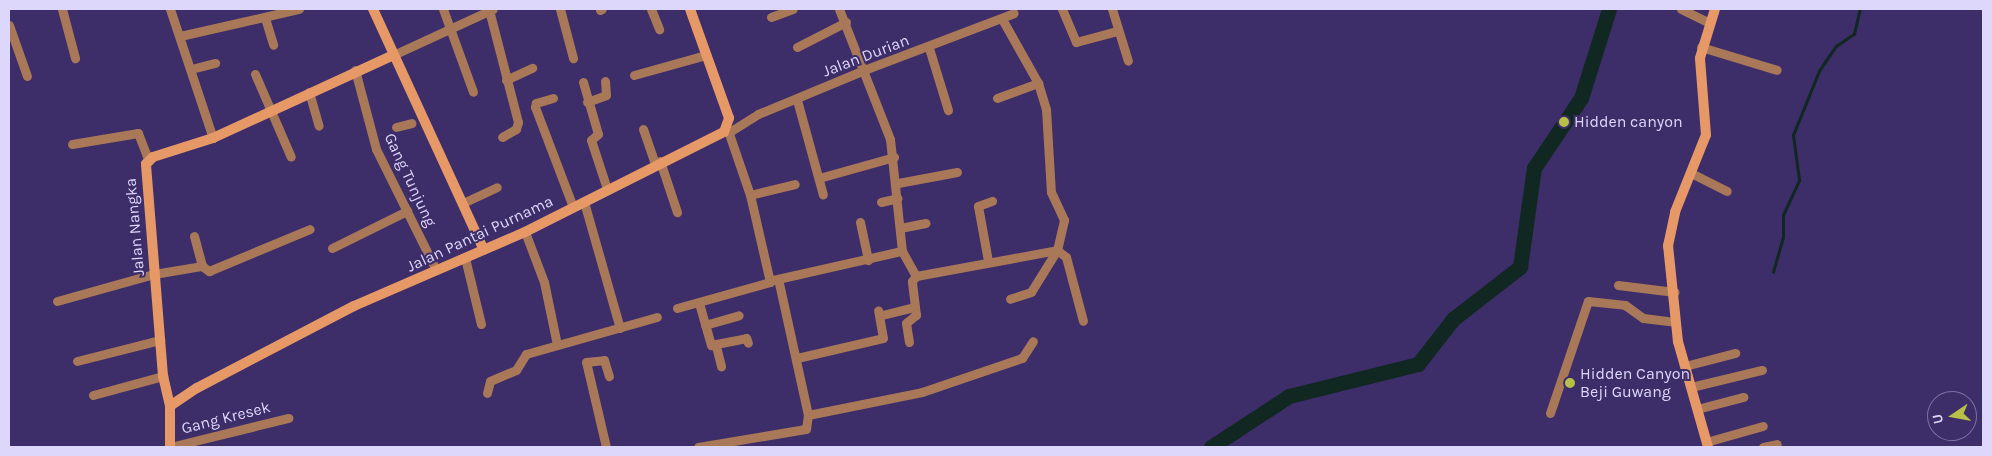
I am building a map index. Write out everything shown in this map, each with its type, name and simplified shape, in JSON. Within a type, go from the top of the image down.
[{"type":"street","points":[[62,9],[75,58]]},
{"type":"street","points":[[170,9],[213,138]]},
{"type":"street","points":[[180,36],[299,9]]},
{"type":"street","points":[[373,9],[392,56],[465,202],[484,250]]},
{"type":"street","points":[[443,9],[473,92]]},
{"type":"street","points":[[560,9],[573,58]]},
{"type":"street","points":[[651,9],[658,29]]},
{"type":"street","points":[[690,9],[728,118],[729,130],[750,195],[797,358],[808,415],[806,429],[700,447]]},
{"type":"street","points":[[771,18],[793,9]]},
{"type":"street","points":[[839,9],[846,22],[864,70],[894,156],[898,183],[902,251],[916,276]]},
{"type":"street","points":[[1062,9],[1076,42],[1117,31]]},
{"type":"street","points":[[1112,9],[1117,31],[1128,61]]},
{"type":"street","points":[[1681,9],[1708,22]]},
{"type":"street","points":[[1715,9],[1708,22],[1701,47],[1707,129],[1669,230],[1675,292],[1675,322],[1684,366],[1707,445],[1763,426]]},
{"type":"street","points":[[392,56],[491,10],[518,125],[502,137]]},
{"type":"street","name":"Jalan Durian","points":[[729,130],[864,70],[929,48],[1014,13]]},
{"type":"street","points":[[266,15],[273,45]]},
{"type":"street","points":[[1002,19],[1038,83],[1048,122],[1051,192],[1064,220],[1057,250],[1030,294],[1010,299]]},
{"type":"street","points":[[797,47],[846,22]]},
{"type":"street","points":[[9,25],[27,76]]},
{"type":"street","points":[[1701,47],[1777,70]]},
{"type":"street","points":[[929,48],[948,110]]},
{"type":"street","points":[[634,75],[706,55]]},
{"type":"street","name":"Jalan Nangka","points":[[170,406],[163,376],[144,174],[150,161],[213,138],[355,70],[392,56]]},
{"type":"street","points":[[191,69],[215,63]]},
{"type":"street","points":[[506,80],[532,68]]},
{"type":"street","name":"Gang Tunjung","points":[[355,70],[376,149],[436,270]]},
{"type":"street","points":[[255,74],[273,109],[292,156]]},
{"type":"street","points":[[583,82],[587,102],[598,134],[591,140],[607,189]]},
{"type":"street","points":[[587,102],[606,95],[605,82]]},
{"type":"street","points":[[997,98],[1038,83]]},
{"type":"street","points":[[309,92],[319,126]]},
{"type":"street","points":[[554,98],[536,103],[535,107],[572,207]]},
{"type":"street","points":[[797,100],[822,195]]},
{"type":"street","points":[[396,127],[412,123]]},
{"type":"street","points":[[644,129],[677,212]]},
{"type":"street","name":"Jalan Pantai Purnama","points":[[170,406],[354,306],[525,232],[658,162],[729,130]]},
{"type":"street","points":[[72,144],[138,133],[150,161]]},
{"type":"street","points":[[819,178],[894,156]]},
{"type":"street","points":[[898,183],[958,172]]},
{"type":"street","points":[[1691,173],[1727,191]]},
{"type":"street","points":[[750,195],[796,184]]},
{"type":"street","points":[[465,202],[497,187]]},
{"type":"street","points":[[881,202],[898,198]]},
{"type":"street","points":[[988,261],[978,206],[992,201]]},
{"type":"street","points":[[584,202],[620,328]]},
{"type":"street","points":[[332,248],[407,211]]},
{"type":"street","points":[[860,222],[868,260]]},
{"type":"street","points":[[900,228],[926,223]]},
{"type":"street","points":[[57,301],[154,274],[202,266],[212,270],[310,229]]},
{"type":"street","points":[[525,232],[544,282],[557,345]]},
{"type":"street","points":[[194,236],[202,266]]},
{"type":"street","points":[[910,342],[906,323],[915,316],[912,281],[916,276],[988,261],[1057,250],[1066,257],[1084,321]]},
{"type":"street","points":[[677,308],[768,285],[774,280],[902,251]]},
{"type":"street","points":[[465,258],[481,324]]},
{"type":"street","points":[[1618,285],[1675,292]]},
{"type":"street","points":[[1550,413],[1588,301],[1625,305],[1643,318],[1675,322]]},
{"type":"street","points":[[699,303],[710,344],[716,346],[746,338],[748,343]]},
{"type":"street","points":[[797,358],[883,338],[880,313],[915,306]]},
{"type":"street","points":[[705,324],[739,315]]},
{"type":"street","points":[[487,393],[490,381],[516,370],[525,354],[657,317]]},
{"type":"street","points":[[77,361],[160,340]]},
{"type":"street","points":[[808,415],[922,392],[1022,358],[1033,341]]},
{"type":"street","points":[[716,346],[721,366]]},
{"type":"street","points":[[1684,366],[1735,353]]},
{"type":"street","points":[[606,447],[586,362],[604,360],[609,376]]},
{"type":"street","points":[[1691,387],[1762,370]]},
{"type":"street","points":[[92,396],[163,376]]},
{"type":"street","points":[[1697,409],[1743,397]]},
{"type":"street","points":[[170,406],[170,447]]},
{"type":"street","name":"Gang Kresek","points":[[170,447],[288,418]]},
{"type":"street","points":[[1763,447],[1777,444]]},
{"type":"waterway","points":[[1211,447],[1289,396],[1418,364],[1453,319],[1520,267],[1534,168],[1581,98],[1609,9]]},
{"type":"waterway","points":[[1773,272],[1783,237],[1783,215],[1799,180],[1793,135],[1819,71],[1836,46],[1854,34],[1860,9]]},
{"type":"place","name":"Hidden canyon","points":[[1564,122]]},
{"type":"place","name":"Hidden Canyon Beji Guwang","points":[[1570,383]]}]
